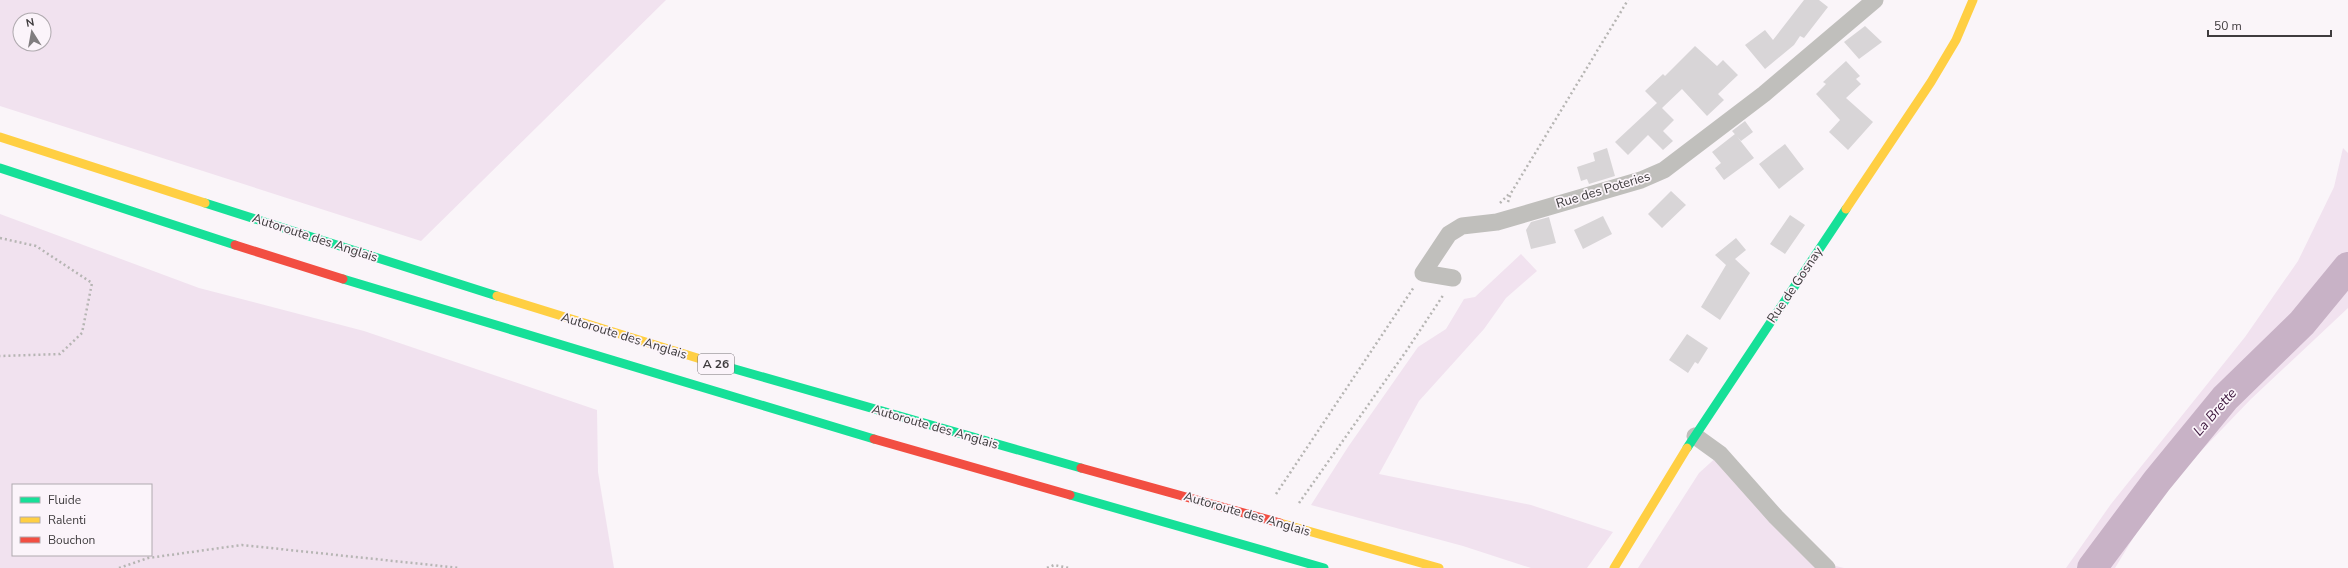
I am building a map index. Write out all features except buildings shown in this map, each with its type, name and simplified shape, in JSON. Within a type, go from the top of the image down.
[{"type":"main road","name":"Rue de Gosnay","points":[[1614,568],[1695,436],[1931,82],[1956,40],[1973,0]]},
{"type":"main road","name":"Autoroute des Anglais","points":[[0,137],[621,336],[906,419],[1439,568]]},
{"type":"main road","name":"A 26","points":[[0,168],[340,279],[620,365],[1324,568]]},
{"type":"street","name":"Rue des Poteries","points":[[1423,273],[1449,234],[1468,225],[1496,222],[1641,180],[1664,170],[1764,94],[1874,0]]},
{"type":"street","points":[[1423,273],[1453,278]]},
{"type":"street","points":[[1695,436],[1720,454],[1776,517],[1827,568]]},
{"type":"path","points":[[1496,222],[1506,211],[1511,192],[1628,0]]},
{"type":"path","points":[[0,238],[36,246],[92,282],[82,333],[60,354],[0,356]]},
{"type":"path","points":[[1276,494],[1423,273]]},
{"type":"path","points":[[1300,503],[1407,350],[1453,278]]},
{"type":"path","points":[[119,568],[148,558],[242,545],[460,568]]},
{"type":"path","points":[[1046,568],[1054,565],[1069,568]]},
{"type":"shaded area","points":[[0,0],[666,0],[421,241],[0,106]]},
{"type":"shaded area","points":[[2343,148],[2348,153],[2348,308],[2251,399],[2174,479],[2149,512],[2115,568],[2066,568],[2111,504],[2245,337],[2298,261],[2334,187]]},
{"type":"shaded area","points":[[0,214],[199,288],[364,331],[597,410],[598,472],[614,568],[0,568]]},
{"type":"shaded area","points":[[1521,254],[1537,271],[1506,298],[1484,329],[1419,401],[1379,474],[1531,505],[1613,532],[1587,568],[1531,568],[1463,546],[1311,505],[1348,447],[1418,347],[1446,329],[1464,299],[1475,297]]},
{"type":"shaded area","points":[[1720,454],[1820,562],[1844,568],[1638,568],[1699,473]]},
{"type":"waterway","name":"La Brette","points":[[2092,568],[2157,481],[2225,398],[2302,323],[2348,267]]},
{"type":"traffic: fast","points":[[0,168],[235,245]]},
{"type":"traffic: fast","points":[[205,203],[497,296]]},
{"type":"traffic: fast","points":[[1687,448],[1846,209]]},
{"type":"traffic: fast","points":[[343,279],[874,439]]},
{"type":"traffic: fast","points":[[707,361],[1081,468]]},
{"type":"traffic: fast","points":[[1070,495],[1324,568]]},
{"type":"traffic: slow","points":[[1846,209],[1931,82],[1956,40],[1973,0]]},
{"type":"traffic: slow","points":[[0,137],[205,203]]},
{"type":"traffic: slow","points":[[497,296],[707,361]]},
{"type":"traffic: slow","points":[[1614,568],[1687,448]]},
{"type":"traffic: slow","points":[[1280,523],[1439,568]]},
{"type":"traffic: jam","points":[[235,245],[343,279]]},
{"type":"traffic: jam","points":[[874,439],[1070,495]]},
{"type":"traffic: jam","points":[[1081,468],[1280,523]]}]
